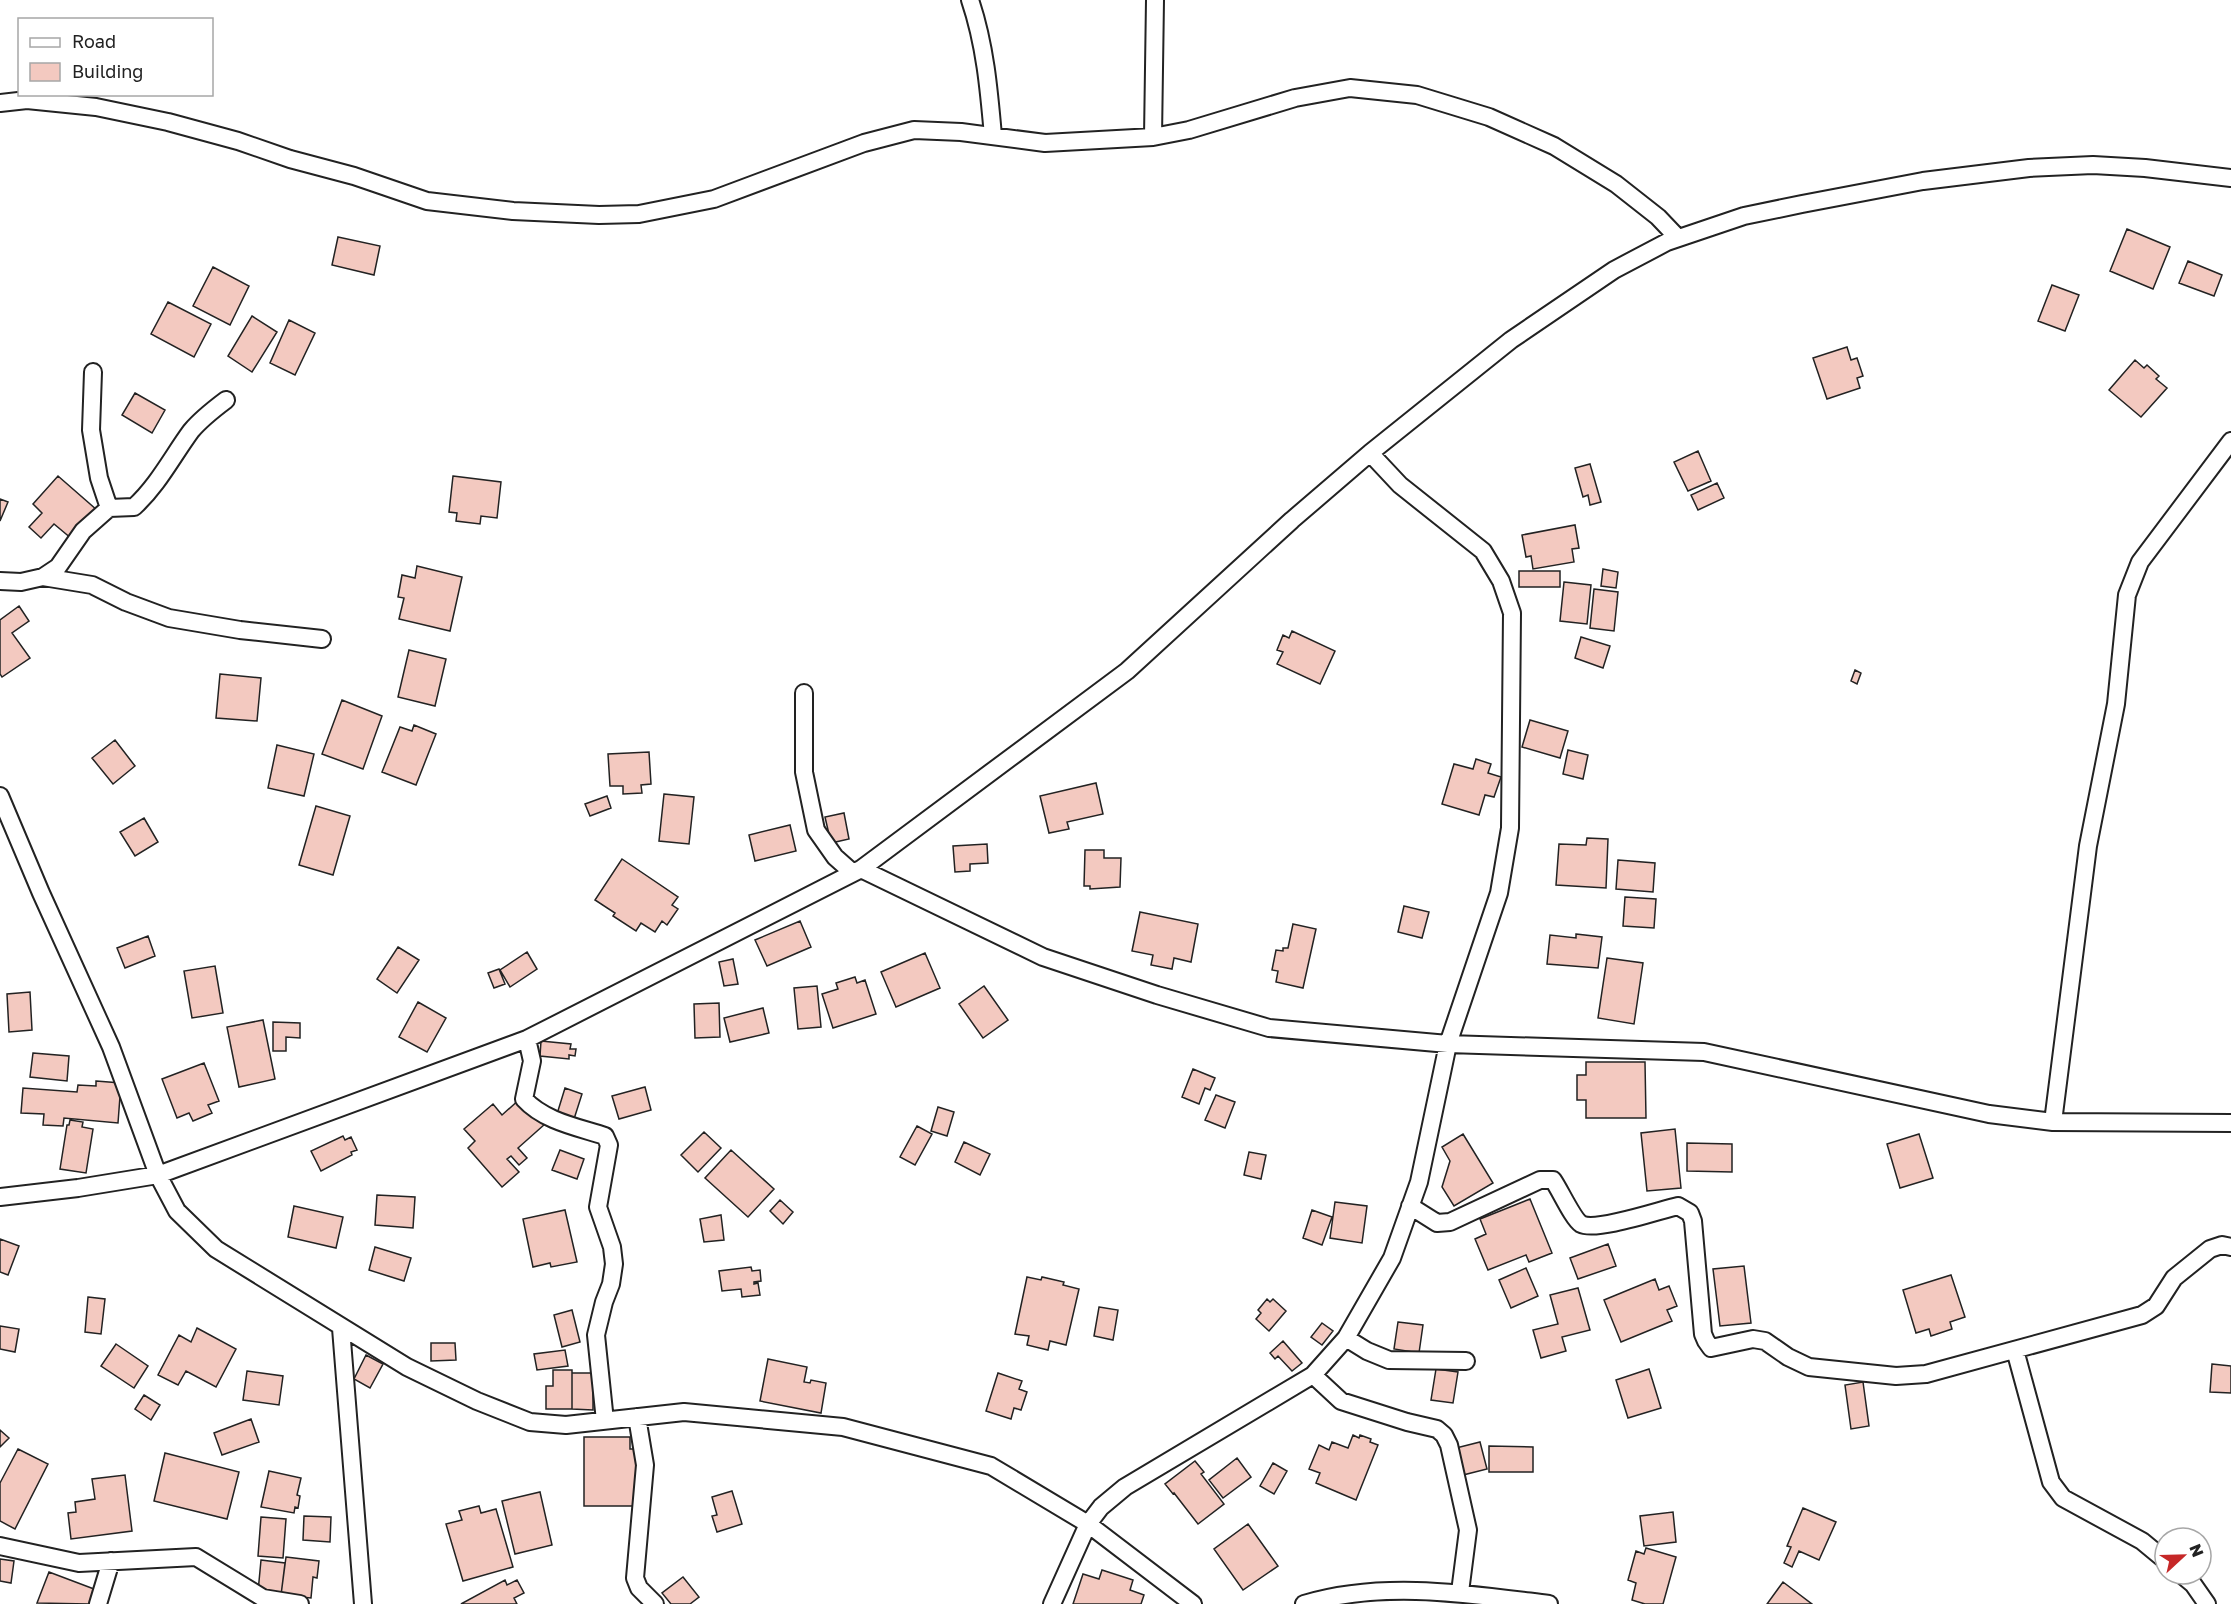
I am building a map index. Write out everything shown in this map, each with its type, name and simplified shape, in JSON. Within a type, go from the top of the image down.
[{"type":"street","points":[[970,0],[977,19],[988,80],[993,136]]},
{"type":"street","points":[[1153,137],[1155,0]]},
{"type":"street","points":[[0,103],[27,100],[96,107],[168,122],[354,176],[427,201],[513,211],[599,215],[639,214],[714,199],[864,143],[914,130],[993,136],[1045,143],[1153,137],[1189,130],[1295,98],[1350,88],[1417,96],[1489,117],[1554,146],[1616,184],[1658,217],[1678,238]]},
{"type":"street","points":[[0,1197],[78,1188],[158,1175],[527,1039],[857,871],[1127,672],[1292,520],[1370,453],[1511,340],[1614,270],[1667,242],[1744,216],[1802,204],[1923,181],[2029,168],[2093,165],[2231,178]]},
{"type":"street","points":[[93,372],[91,430],[99,478],[109,508]]},
{"type":"street","points":[[0,581],[21,582],[43,577],[58,567],[83,531],[109,508],[134,507],[149,494],[192,430],[226,400]]},
{"type":"street","points":[[2053,1122],[2088,846],[2116,704],[2127,595],[2140,562],[2231,441]]},
{"type":"street","points":[[1052,1604],[1088,1524],[1101,1507],[1125,1486],[1313,1375],[1346,1338],[1392,1258],[1419,1182],[1448,1044],[1499,893],[1510,828],[1512,613],[1501,581],[1483,551],[1400,486],[1370,453]]},
{"type":"street","points":[[43,577],[92,585],[126,602],[169,618],[240,630],[322,639]]},
{"type":"street","points":[[804,693],[804,772],[816,830],[835,856],[857,871],[1043,957],[1168,998],[1269,1028],[1448,1044],[1704,1052],[1989,1114],[2053,1122],[2231,1123]]},
{"type":"street","points":[[0,796],[111,1047],[158,1175],[177,1211],[216,1249],[406,1367],[477,1401],[530,1422],[566,1425],[684,1413],[843,1426],[991,1466],[1088,1524],[1192,1604]]},
{"type":"street","points":[[527,1039],[532,1061],[524,1099],[534,1110],[557,1121],[605,1136],[609,1144],[598,1207],[612,1247],[614,1264],[611,1284],[596,1335],[605,1420]]},
{"type":"street","points":[[1410,1206],[1437,1223],[1450,1222],[1540,1180],[1553,1180],[1580,1223],[1590,1227],[1678,1206],[1690,1213],[1693,1221],[1703,1334],[1711,1347],[1753,1339],[1765,1341],[1788,1357],[1809,1367],[1896,1376],[1926,1374],[2142,1315],[2156,1306],[2174,1278],[2210,1249],[2222,1245],[2231,1247]]},
{"type":"street","points":[[341,1328],[363,1604]]},
{"type":"street","points":[[1346,1338],[1367,1351],[1389,1360],[1466,1361]]},
{"type":"street","points":[[2015,1350],[2051,1482],[2063,1498],[2142,1541],[2153,1550]]},
{"type":"street","points":[[1313,1375],[1341,1401],[1437,1429],[1444,1435],[1449,1445],[1468,1530],[1460,1592]]},
{"type":"street","points":[[637,1417],[645,1465],[635,1578],[639,1588],[655,1604]]},
{"type":"street","points":[[0,1546],[80,1563],[196,1557],[262,1598],[300,1604]]},
{"type":"street","points":[[98,1604],[111,1561]]},
{"type":"street","points":[[2194,1586],[2207,1604]]},
{"type":"street","points":[[1304,1604],[1356,1592],[1460,1592],[1550,1604]]},
{"type":"building","points":[[2127,229],[2170,247],[2153,289],[2110,271]]},
{"type":"building","points":[[338,237],[380,246],[374,275],[332,265]]},
{"type":"building","points":[[2188,261],[2222,275],[2214,296],[2179,283]]},
{"type":"building","points":[[213,267],[249,286],[230,325],[193,306]]},
{"type":"building","points":[[2052,285],[2079,295],[2065,331],[2038,321]]},
{"type":"building","points":[[168,302],[211,324],[194,357],[151,334]]},
{"type":"building","points":[[252,316],[277,332],[252,372],[228,356]]},
{"type":"building","points":[[289,320],[315,333],[295,375],[270,363]]},
{"type":"building","points":[[1847,347],[1851,360],[1857,358],[1863,376],[1857,378],[1860,388],[1827,399],[1813,358]]},
{"type":"building","points":[[2135,360],[2144,368],[2147,365],[2159,376],[2156,379],[2167,388],[2141,417],[2109,390]]},
{"type":"building","points":[[135,393],[165,410],[152,433],[122,415]]},
{"type":"building","points":[[1698,451],[1711,481],[1688,491],[1674,462]]},
{"type":"building","points":[[1590,464],[1601,502],[1590,505],[1588,495],[1583,497],[1575,468]]},
{"type":"building","points":[[58,476],[97,510],[72,539],[54,524],[41,538],[29,527],[42,513],[33,504]]},
{"type":"building","points":[[453,476],[501,482],[497,518],[481,516],[480,524],[456,521],[457,513],[449,512]]},
{"type":"building","points":[[1717,483],[1724,498],[1698,510],[1691,495]]},
{"type":"building","points":[[0,499],[8,502],[0,521]]},
{"type":"building","points":[[1575,525],[1579,548],[1572,549],[1574,562],[1533,569],[1531,556],[1526,557],[1522,535]]},
{"type":"building","points":[[417,566],[462,577],[450,631],[399,619],[404,598],[398,597],[402,575],[415,578]]},
{"type":"building","points":[[1603,569],[1618,572],[1616,588],[1601,586]]},
{"type":"building","points":[[1519,571],[1560,571],[1560,587],[1519,587]]},
{"type":"building","points":[[1564,582],[1591,585],[1587,624],[1560,621]]},
{"type":"building","points":[[1594,589],[1618,592],[1614,631],[1590,628]]},
{"type":"building","points":[[19,606],[29,621],[12,633],[30,658],[2,677],[0,674],[0,620]]},
{"type":"building","points":[[1292,631],[1335,651],[1320,684],[1277,664],[1283,652],[1277,650],[1283,635],[1289,638]]},
{"type":"building","points":[[1581,637],[1610,646],[1603,668],[1575,658]]},
{"type":"building","points":[[409,650],[446,659],[435,706],[398,697]]},
{"type":"building","points":[[1855,670],[1861,673],[1857,684],[1851,681]]},
{"type":"building","points":[[220,674],[261,678],[257,721],[216,718]]},
{"type":"building","points":[[342,700],[382,716],[363,769],[322,754]]},
{"type":"building","points":[[1530,720],[1568,731],[1560,758],[1522,747]]},
{"type":"building","points":[[414,725],[436,734],[416,785],[382,772],[400,727],[412,731]]},
{"type":"building","points":[[115,740],[135,766],[113,784],[92,758]]},
{"type":"building","points":[[277,745],[314,754],[304,796],[268,788]]},
{"type":"building","points":[[1568,750],[1588,755],[1583,779],[1563,774]]},
{"type":"building","points":[[649,752],[651,784],[641,785],[642,793],[623,794],[623,786],[610,786],[608,754]]},
{"type":"building","points":[[1476,759],[1491,764],[1488,773],[1501,777],[1494,797],[1485,795],[1479,815],[1442,804],[1454,764],[1473,769]]},
{"type":"building","points":[[1096,783],[1103,814],[1067,822],[1069,829],[1049,833],[1040,796]]},
{"type":"building","points":[[664,794],[694,797],[689,844],[659,841]]},
{"type":"building","points":[[607,796],[611,808],[590,816],[585,804]]},
{"type":"building","points":[[316,806],[350,816],[333,875],[299,865]]},
{"type":"building","points":[[844,813],[849,839],[831,843],[825,817]]},
{"type":"building","points":[[144,818],[158,842],[135,856],[120,832]]},
{"type":"building","points":[[790,825],[796,851],[755,861],[749,835]]},
{"type":"building","points":[[1587,838],[1608,839],[1606,888],[1556,885],[1559,844],[1586,845]]},
{"type":"building","points":[[987,844],[988,863],[970,864],[970,871],[955,872],[953,846]]},
{"type":"building","points":[[1085,850],[1104,850],[1104,858],[1121,858],[1120,887],[1090,889],[1090,886],[1084,886]]},
{"type":"building","points":[[622,859],[678,897],[672,905],[678,909],[667,925],[662,921],[655,932],[641,923],[636,931],[613,916],[615,913],[595,900]]},
{"type":"building","points":[[1618,860],[1655,863],[1653,892],[1616,889]]},
{"type":"building","points":[[1625,897],[1656,899],[1654,928],[1623,926]]},
{"type":"building","points":[[1404,906],[1429,912],[1422,938],[1398,932]]},
{"type":"building","points":[[1140,912],[1198,924],[1191,962],[1174,958],[1172,969],[1151,965],[1153,955],[1132,951]]},
{"type":"building","points":[[800,921],[811,947],[767,966],[755,940]]},
{"type":"building","points":[[1293,924],[1316,929],[1303,988],[1276,982],[1278,971],[1272,970],[1276,950],[1283,951],[1283,948],[1288,948]]},
{"type":"building","points":[[1576,934],[1602,937],[1598,968],[1547,964],[1550,935],[1576,938]]},
{"type":"building","points":[[148,936],[155,956],[125,968],[117,948]]},
{"type":"building","points":[[398,947],[419,960],[397,993],[377,979]]},
{"type":"building","points":[[527,952],[537,969],[510,987],[500,970]]},
{"type":"building","points":[[925,953],[940,988],[896,1007],[881,972]]},
{"type":"building","points":[[1607,958],[1643,963],[1634,1024],[1598,1018]]},
{"type":"building","points":[[733,959],[738,984],[724,986],[719,962]]},
{"type":"building","points":[[215,966],[223,1013],[192,1018],[184,971]]},
{"type":"building","points":[[499,969],[505,984],[494,988],[488,973]]},
{"type":"building","points":[[855,977],[857,983],[865,980],[876,1014],[833,1028],[822,994],[838,989],[836,983]]},
{"type":"building","points":[[817,986],[821,1027],[798,1029],[794,988]]},
{"type":"building","points":[[984,986],[1008,1020],[983,1038],[959,1004]]},
{"type":"building","points":[[30,992],[32,1030],[9,1032],[7,994]]},
{"type":"building","points":[[418,1002],[446,1018],[427,1052],[399,1037]]},
{"type":"building","points":[[719,1003],[720,1037],[695,1038],[694,1004]]},
{"type":"building","points":[[763,1008],[769,1033],[730,1042],[724,1018]]},
{"type":"building","points":[[263,1020],[275,1079],[239,1087],[227,1027]]},
{"type":"building","points":[[273,1022],[300,1023],[300,1038],[286,1037],[286,1051],[273,1051]]},
{"type":"building","points":[[541,1041],[571,1044],[570,1049],[576,1049],[575,1056],[569,1055],[569,1059],[540,1056]]},
{"type":"building","points":[[33,1053],[69,1056],[67,1081],[30,1077]]},
{"type":"building","points":[[1586,1062],[1645,1062],[1646,1118],[1586,1118],[1586,1100],[1577,1100],[1577,1075],[1586,1075]]},
{"type":"building","points":[[204,1063],[219,1101],[208,1105],[212,1113],[193,1121],[189,1113],[177,1118],[162,1079]]},
{"type":"building","points":[[1193,1069],[1215,1078],[1210,1090],[1205,1088],[1199,1104],[1182,1097]]},
{"type":"building","points":[[96,1081],[121,1083],[118,1123],[64,1118],[63,1126],[43,1125],[44,1114],[21,1113],[23,1088],[77,1092],[78,1085],[96,1086]]},
{"type":"building","points":[[645,1087],[651,1110],[619,1119],[612,1096]]},
{"type":"building","points":[[565,1088],[582,1094],[574,1119],[557,1114]]},
{"type":"building","points":[[1216,1095],[1235,1102],[1225,1128],[1205,1120]]},
{"type":"building","points":[[521,1098],[545,1124],[518,1148],[527,1158],[519,1165],[511,1156],[507,1159],[519,1172],[502,1187],[468,1148],[475,1141],[464,1129],[493,1104],[502,1115]]},
{"type":"building","points":[[938,1107],[954,1112],[947,1136],[931,1131]]},
{"type":"building","points":[[70,1120],[83,1122],[82,1127],[93,1129],[86,1173],[60,1169],[67,1125]]},
{"type":"building","points":[[917,1126],[932,1134],[915,1165],[900,1157]]},
{"type":"building","points":[[1675,1129],[1681,1188],[1647,1191],[1641,1133]]},
{"type":"building","points":[[704,1132],[721,1148],[698,1172],[681,1155]]},
{"type":"building","points":[[1463,1134],[1493,1183],[1454,1206],[1442,1187],[1450,1161],[1442,1147]]},
{"type":"building","points":[[1919,1134],[1933,1178],[1900,1188],[1887,1144]]},
{"type":"building","points":[[343,1136],[345,1140],[351,1137],[357,1150],[321,1171],[311,1151]]},
{"type":"building","points":[[964,1142],[990,1154],[980,1175],[955,1162]]},
{"type":"building","points":[[1687,1143],[1732,1144],[1732,1172],[1687,1171]]},
{"type":"building","points":[[560,1150],[584,1159],[577,1179],[552,1170]]},
{"type":"building","points":[[731,1150],[774,1189],[748,1217],[705,1178]]},
{"type":"building","points":[[1249,1152],[1266,1155],[1261,1179],[1244,1175]]},
{"type":"building","points":[[377,1195],[415,1197],[413,1228],[375,1225]]},
{"type":"building","points":[[1530,1199],[1552,1253],[1529,1262],[1526,1255],[1488,1270],[1475,1239],[1486,1234],[1480,1219]]},
{"type":"building","points":[[780,1200],[793,1212],[783,1224],[770,1211]]},
{"type":"building","points":[[1335,1202],[1367,1206],[1362,1243],[1330,1238]]},
{"type":"building","points":[[294,1206],[343,1217],[336,1248],[288,1237]]},
{"type":"building","points":[[565,1210],[577,1262],[551,1267],[550,1263],[533,1267],[523,1219]]},
{"type":"building","points":[[1312,1210],[1332,1217],[1322,1245],[1303,1238]]},
{"type":"building","points":[[721,1215],[724,1240],[704,1242],[700,1219]]},
{"type":"building","points":[[0,1239],[19,1246],[8,1275],[0,1272]]},
{"type":"building","points":[[1608,1244],[1616,1266],[1578,1279],[1570,1258]]},
{"type":"building","points":[[375,1247],[411,1258],[404,1281],[369,1270]]},
{"type":"building","points":[[1744,1266],[1751,1323],[1720,1326],[1713,1269]]},
{"type":"building","points":[[751,1267],[752,1271],[760,1270],[761,1281],[754,1282],[754,1284],[758,1283],[760,1295],[742,1297],[741,1289],[722,1291],[719,1271]]},
{"type":"building","points":[[1526,1268],[1538,1296],[1511,1308],[1499,1280]]},
{"type":"building","points":[[1951,1275],[1965,1317],[1950,1322],[1952,1329],[1931,1336],[1929,1329],[1916,1333],[1903,1290]]},
{"type":"building","points":[[1027,1277],[1041,1280],[1042,1277],[1064,1282],[1063,1285],[1079,1289],[1066,1345],[1050,1341],[1048,1350],[1027,1345],[1029,1336],[1015,1334]]},
{"type":"building","points":[[1655,1279],[1659,1290],[1669,1286],[1677,1306],[1667,1310],[1672,1321],[1621,1342],[1604,1300]]},
{"type":"building","points":[[1578,1288],[1590,1330],[1562,1337],[1566,1351],[1541,1358],[1533,1330],[1558,1324],[1550,1295]]},
{"type":"building","points":[[88,1297],[105,1299],[101,1334],[85,1332]]},
{"type":"building","points":[[1267,1299],[1270,1302],[1273,1299],[1286,1311],[1269,1331],[1256,1319],[1261,1313],[1258,1310]]},
{"type":"building","points":[[1099,1307],[1118,1310],[1113,1340],[1094,1336]]},
{"type":"building","points":[[572,1310],[580,1342],[562,1347],[554,1315]]},
{"type":"building","points":[[1398,1322],[1423,1325],[1419,1353],[1394,1349]]},
{"type":"building","points":[[1322,1323],[1333,1331],[1322,1345],[1311,1337]]},
{"type":"building","points":[[0,1326],[19,1329],[15,1352],[0,1349]]},
{"type":"building","points":[[197,1328],[236,1349],[216,1387],[186,1371],[178,1385],[158,1375],[179,1335],[191,1342]]},
{"type":"building","points":[[1283,1341],[1302,1363],[1292,1371],[1278,1356],[1275,1359],[1270,1353]]},
{"type":"building","points":[[431,1343],[455,1343],[456,1360],[431,1361]]},
{"type":"building","points":[[116,1344],[148,1366],[134,1388],[101,1366]]},
{"type":"building","points":[[565,1350],[568,1366],[537,1370],[534,1354]]},
{"type":"building","points":[[366,1355],[383,1364],[370,1388],[354,1379]]},
{"type":"building","points":[[768,1359],[807,1367],[804,1382],[810,1383],[811,1380],[826,1383],[821,1413],[760,1401]]},
{"type":"building","points":[[2212,1364],[2231,1366],[2231,1393],[2210,1392]]},
{"type":"building","points":[[1436,1369],[1458,1372],[1453,1403],[1431,1400]]},
{"type":"building","points":[[1649,1369],[1661,1408],[1628,1418],[1616,1380]]},
{"type":"building","points":[[553,1370],[572,1370],[572,1409],[546,1409],[546,1386],[553,1386]]},
{"type":"building","points":[[247,1371],[283,1376],[279,1405],[243,1400]]},
{"type":"building","points":[[572,1373],[593,1373],[593,1410],[572,1409]]},
{"type":"building","points":[[998,1373],[1022,1381],[1019,1389],[1027,1392],[1021,1410],[1014,1408],[1011,1419],[986,1411]]},
{"type":"building","points":[[1863,1382],[1869,1426],[1851,1429],[1845,1385]]},
{"type":"building","points":[[144,1395],[160,1405],[151,1420],[135,1409]]},
{"type":"building","points":[[251,1419],[259,1442],[222,1455],[214,1433]]},
{"type":"building","points":[[0,1430],[9,1438],[0,1447]]},
{"type":"building","points":[[1353,1435],[1371,1439],[1370,1442],[1378,1445],[1356,1500],[1316,1483],[1320,1473],[1309,1469],[1319,1445],[1329,1450],[1332,1442],[1348,1448]]},
{"type":"building","points":[[584,1437],[630,1437],[630,1449],[637,1449],[636,1506],[584,1506]]},
{"type":"building","points":[[1480,1442],[1487,1469],[1463,1475],[1456,1448]]},
{"type":"building","points":[[1489,1446],[1533,1447],[1533,1472],[1489,1472]]},
{"type":"building","points":[[18,1449],[48,1464],[15,1529],[0,1521],[0,1483]]},
{"type":"building","points":[[165,1453],[239,1472],[227,1519],[154,1501]]},
{"type":"building","points":[[1237,1458],[1251,1477],[1223,1498],[1209,1480]]},
{"type":"building","points":[[1195,1461],[1204,1472],[1201,1474],[1224,1504],[1198,1524],[1165,1484]]},
{"type":"building","points":[[1273,1463],[1287,1471],[1274,1494],[1260,1486]]},
{"type":"building","points":[[269,1471],[301,1478],[297,1495],[300,1496],[298,1508],[295,1507],[294,1513],[261,1507]]},
{"type":"building","points":[[125,1475],[132,1531],[71,1539],[68,1513],[76,1512],[75,1502],[95,1499],[92,1479]]},
{"type":"building","points":[[732,1491],[742,1524],[717,1532],[712,1516],[717,1515],[712,1497]]},
{"type":"building","points":[[540,1492],[552,1545],[515,1554],[502,1501]]},
{"type":"building","points":[[479,1506],[481,1513],[496,1509],[513,1567],[463,1581],[446,1524],[462,1520],[459,1511]]},
{"type":"building","points":[[1803,1508],[1836,1522],[1819,1560],[1799,1551],[1792,1567],[1784,1563],[1791,1547],[1787,1546]]},
{"type":"building","points":[[1673,1512],[1676,1542],[1644,1546],[1640,1516]]},
{"type":"building","points":[[304,1516],[331,1517],[330,1542],[303,1540]]},
{"type":"building","points":[[261,1517],[286,1519],[283,1558],[258,1556]]},
{"type":"building","points":[[1248,1524],[1278,1566],[1243,1590],[1214,1549]]},
{"type":"building","points":[[1646,1548],[1676,1557],[1663,1604],[1645,1604],[1632,1600],[1636,1583],[1628,1580],[1636,1551],[1644,1554]]},
{"type":"building","points":[[286,1557],[319,1561],[317,1578],[313,1577],[311,1598],[281,1595]]},
{"type":"building","points":[[0,1559],[14,1561],[11,1583],[0,1581]]},
{"type":"building","points":[[261,1560],[285,1563],[281,1595],[258,1592]]},
{"type":"building","points":[[1102,1570],[1133,1580],[1130,1590],[1144,1595],[1141,1604],[1073,1604],[1083,1574],[1099,1579]]},
{"type":"building","points":[[49,1572],[94,1589],[89,1604],[37,1603]]},
{"type":"building","points":[[683,1577],[699,1597],[690,1604],[671,1604],[662,1593]]},
{"type":"building","points":[[505,1580],[507,1585],[517,1580],[524,1593],[514,1598],[517,1604],[461,1604]]},
{"type":"building","points":[[1783,1582],[1812,1604],[1767,1604]]}]
